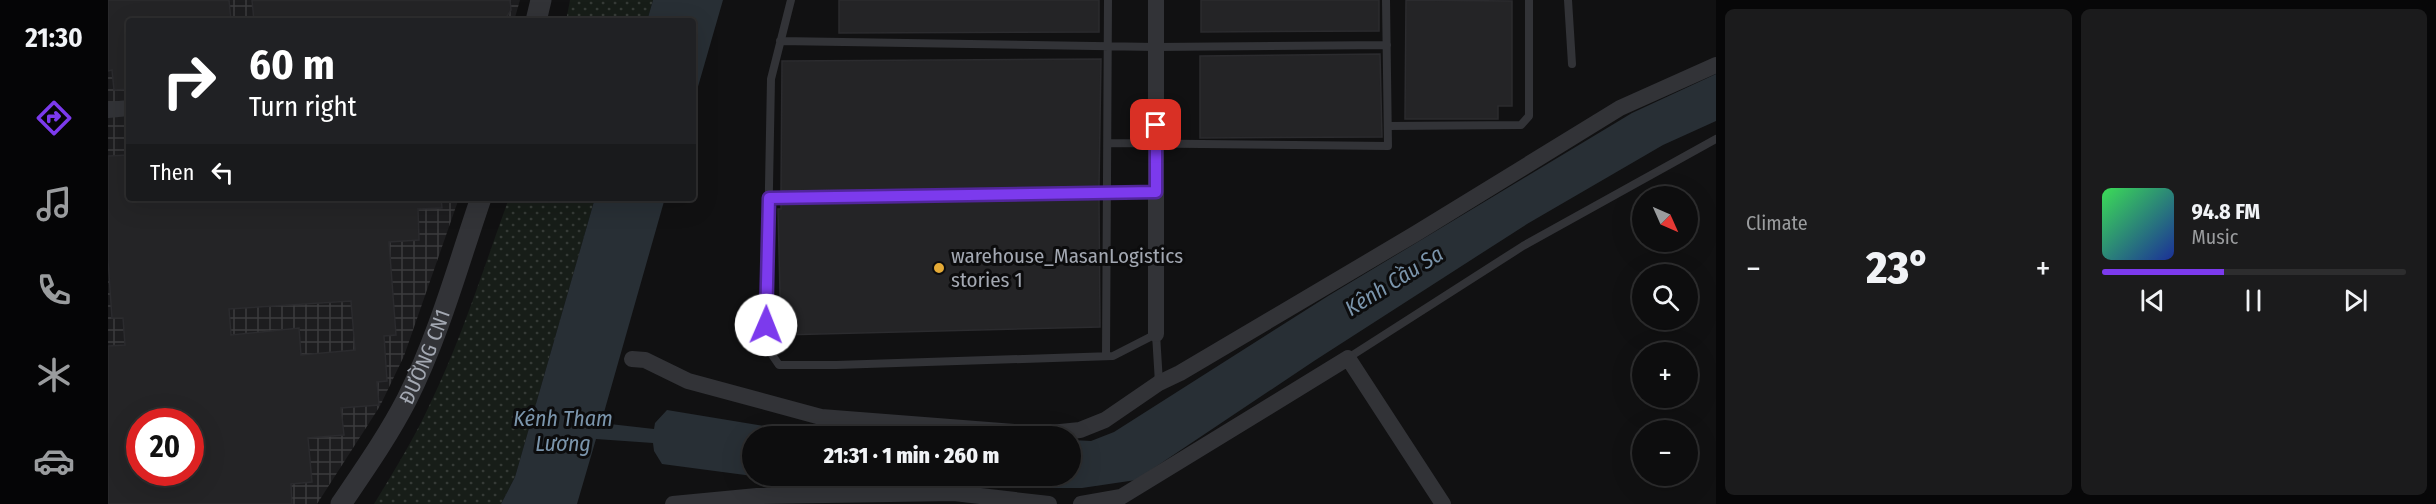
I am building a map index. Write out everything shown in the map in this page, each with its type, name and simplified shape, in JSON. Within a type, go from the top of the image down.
[{"type":"street","points":[[537,18],[541,0]]},
{"type":"street","points":[[1156,0],[1156,334]]},
{"type":"street","points":[[632,359],[645,360],[688,381],[821,417],[1041,434],[1080,430],[1105,420],[1159,383],[1180,373],[1404,240],[1620,108],[1716,65]]},
{"type":"street","points":[[108,110],[126,108]]},
{"type":"street","name":"ĐƯỜNG CN1","points":[[341,504],[395,421],[423,364],[481,201]]},
{"type":"street","points":[[1081,504],[1121,497],[1348,358],[1443,504]]},
{"type":"street","points":[[673,504],[757,496],[954,493],[1049,504]]},
{"type":"lane","points":[[791,0],[771,79],[766,346],[779,365],[836,366],[1113,356],[1156,334],[1159,383]]},
{"type":"lane","points":[[1106,356],[1108,0]]},
{"type":"lane","points":[[1108,142],[1388,146],[1386,0]]},
{"type":"lane","points":[[1388,126],[1521,125],[1529,117],[1529,0]]},
{"type":"lane","points":[[1568,0],[1572,64]]},
{"type":"lane","points":[[780,40],[1156,48],[1387,45]]},
{"type":"lane","points":[[1348,358],[1523,246],[1716,139]]},
{"type":"lane","points":[[769,198],[1156,192]]},
{"type":"shaded area","points":[[108,0],[520,0],[515,18],[126,18],[126,201],[458,201],[404,356],[380,406],[317,504],[108,504]]},
{"type":"shaded area","points":[[570,0],[653,0],[648,18],[567,18]]},
{"type":"shaded area","points":[[508,201],[594,201],[515,477],[501,504],[374,504],[424,417],[442,379]]},
{"type":"water","points":[[653,0],[723,0],[696,94],[696,18],[648,18]]},
{"type":"water","name":"Kênh Cầu Sa","points":[[1716,74],[1716,121],[1663,145],[1527,224],[1314,361],[1136,480],[1082,488],[896,486],[1081,486],[1081,440],[1091,441],[1114,432],[1328,296],[1632,113]]},
{"type":"water","name":"Kênh Tham Lương","points":[[594,201],[664,201],[601,423],[654,429],[655,423],[667,410],[764,426],[742,426],[742,475],[662,464],[654,451],[653,443],[596,439],[577,504],[501,504],[515,477]]},
{"type":"building","points":[[108,0],[229,0],[231,18],[126,18],[126,89],[114,90],[112,70],[108,71]]},
{"type":"building","points":[[252,0],[510,0],[511,10],[506,18],[254,18]]},
{"type":"building","points":[[839,0],[1099,0],[1099,32],[839,33]]},
{"type":"building","points":[[1201,0],[1379,0],[1379,31],[1201,32]]},
{"type":"building","points":[[1406,0],[1512,1],[1512,106],[1498,106],[1498,119],[1405,119]]},
{"type":"building","points":[[1380,54],[1382,137],[1200,138],[1200,56]]},
{"type":"building","points":[[1101,59],[1099,187],[781,191],[782,61]]},
{"type":"building","points":[[126,155],[126,201],[441,201],[442,208],[418,209],[419,240],[389,242],[396,335],[384,336],[387,381],[377,382],[379,405],[341,408],[344,435],[308,438],[312,482],[291,484],[292,504],[108,504],[108,346],[125,345],[123,318],[112,318],[108,260],[108,156]],"holes":[[[351,301],[355,350],[301,355],[299,328],[231,335],[229,309]]]},
{"type":"building","name":"warehouse_MasanLogistics stories 1","points":[[1099,199],[1100,327],[781,335],[778,209],[781,209],[781,204]]},
{"type":"place","name":"warehouse_MasanLogistics stories 1","points":[[939,268]]},
{"type":"route","points":[[766,325],[769,198],[1156,192],[1156,125]]}]
